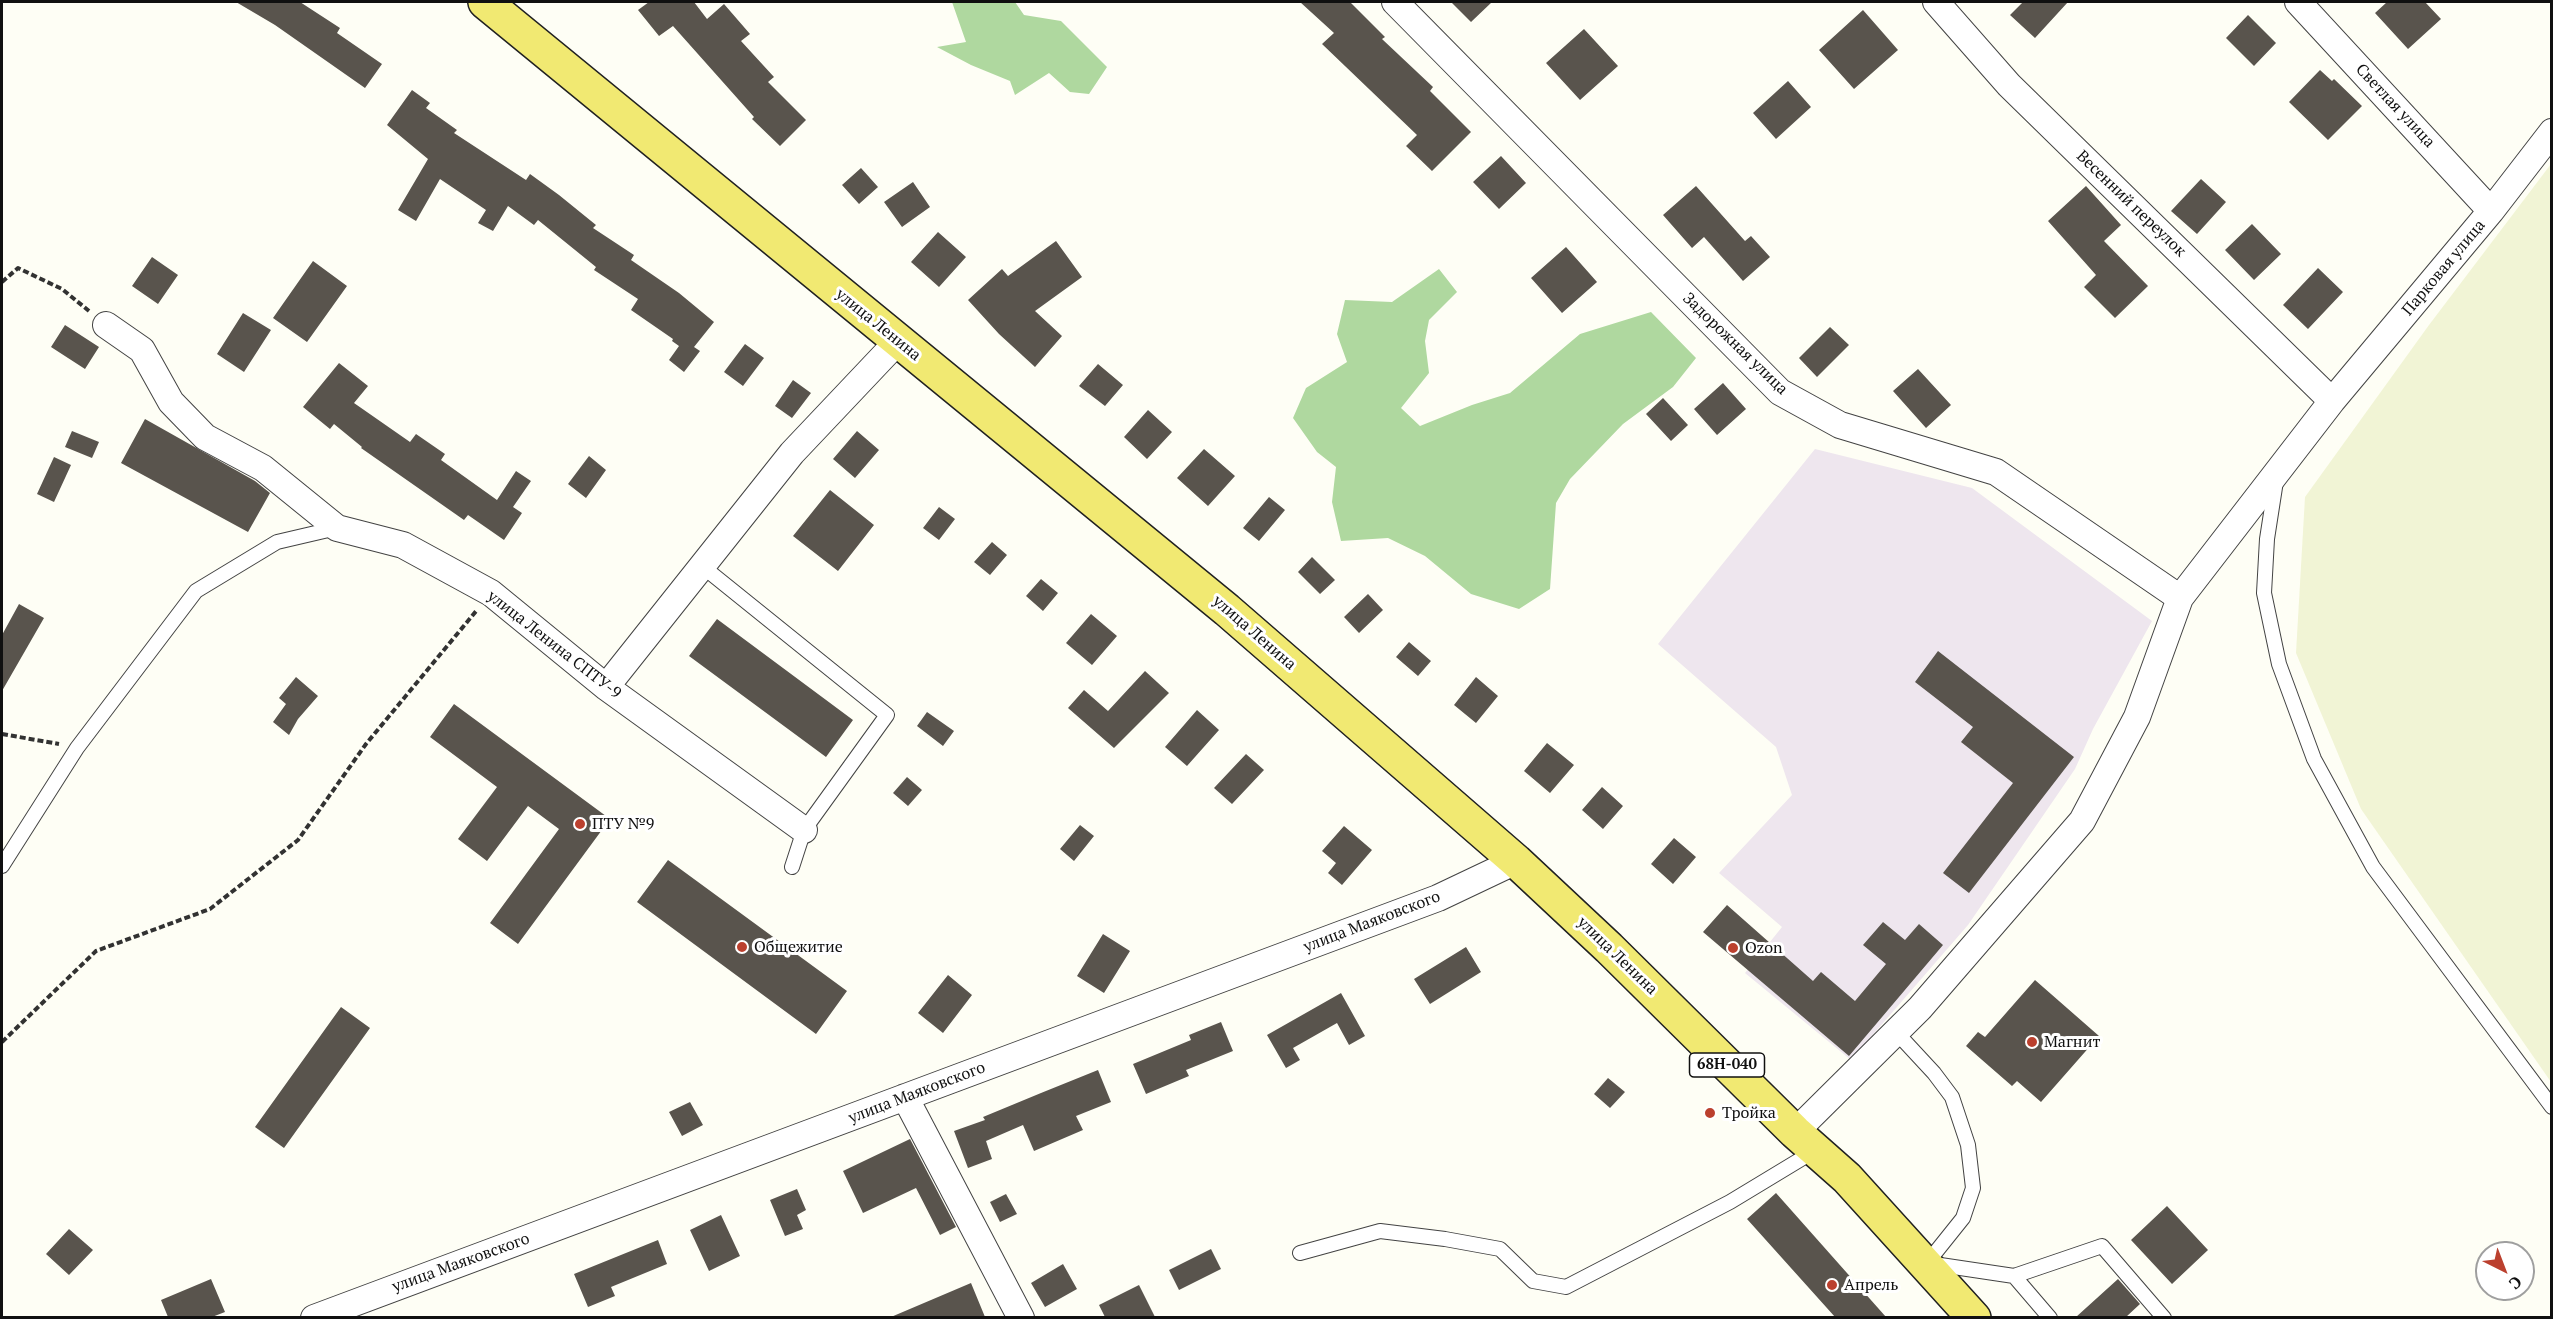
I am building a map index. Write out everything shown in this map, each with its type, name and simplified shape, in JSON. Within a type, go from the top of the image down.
[{"type":"main road","name":"улица Ленина","points":[[485,2],[1227,610],[1516,861],[1610,948],[1847,1179],[1927,1263],[1974,1317]]},
{"type":"street","name":"Задорожная улица","points":[[1395,2],[1780,392],[1840,425],[1996,472],[2180,598]]},
{"type":"street","name":"Весенний переулок","points":[[1936,2],[2009,85],[2332,401]]},
{"type":"street","name":"Светлая улица","points":[[2298,2],[2491,211]]},
{"type":"street","name":"Парковая улица","points":[[1806,1141],[1896,1032],[1920,1008],[2082,821],[2137,717],[2180,598],[2332,401],[2491,211],[2552,132]]},
{"type":"street","name":"улица Ленина СПТУ-9","points":[[106,325],[142,350],[171,402],[205,437],[263,468],[337,528],[403,545],[491,593],[606,687],[804,830]]},
{"type":"street","points":[[606,687],[792,453],[898,341]]},
{"type":"street","name":"улица Маяковского","points":[[314,1317],[1438,898],[1516,861]]},
{"type":"street","points":[[905,1097],[1021,1317]]},
{"type":"lane","points":[[2277,472],[2267,539],[2264,593],[2279,664],[2314,759],[2373,867],[2552,1107]]},
{"type":"lane","points":[[2,866],[77,748],[196,591],[277,542],[337,528]]},
{"type":"lane","points":[[702,566],[887,715],[804,830],[792,867]]},
{"type":"lane","points":[[1896,1032],[1934,1073],[1952,1097],[1968,1145],[1972,1188],[1963,1218],[1927,1263]]},
{"type":"lane","points":[[1300,1253],[1380,1231],[1445,1239],[1500,1248],[1533,1281],[1566,1287],[1730,1202],[1806,1141]]},
{"type":"lane","points":[[1927,1263],[2014,1276],[2102,1246],[2164,1317]]},
{"type":"lane","points":[[2014,1276],[2050,1317]]},
{"type":"path","points":[[2,282],[18,268],[62,289],[106,325]]},
{"type":"path","points":[[2,1042],[96,951],[210,909],[298,840],[366,744],[491,593]]},
{"type":"path","points":[[2,734],[77,748]]},
{"type":"shaded area","points":[[1815,449],[1972,488],[2152,621],[2093,729],[2075,769],[1968,925],[1851,1060],[1745,973],[1782,927],[1719,873],[1792,795],[1776,747],[1658,644]]},
{"type":"green space","points":[[952,2],[1015,2],[1024,15],[1061,21],[1107,67],[1089,94],[1070,92],[1049,73],[1015,95],[1010,81],[971,65],[937,47],[966,42]]},
{"type":"green space","points":[[2551,164],[2551,1082],[2361,809],[2296,653],[2305,497],[2429,325]]},
{"type":"green space","points":[[1439,269],[1457,292],[1429,320],[1425,341],[1429,373],[1401,408],[1420,426],[1472,405],[1510,393],[1580,334],[1651,312],[1696,358],[1673,387],[1623,424],[1570,479],[1556,503],[1550,589],[1519,609],[1471,594],[1425,556],[1388,538],[1341,541],[1332,502],[1336,467],[1317,452],[1293,418],[1306,388],[1347,362],[1337,334],[1345,300],[1392,302]]},
{"type":"building","points":[[236,2],[300,2],[340,28],[337,33],[382,64],[365,88],[275,25]]},
{"type":"building","points":[[649,2],[694,2],[707,19],[724,4],[750,34],[741,41],[774,77],[768,82],[806,120],[780,146],[752,119],[754,117],[673,26],[659,36],[638,10]]},
{"type":"building","points":[[1300,2],[1350,2],[1385,37],[1382,39],[1433,87],[1430,91],[1471,132],[1432,171],[1406,146],[1417,135],[1322,44],[1334,33]]},
{"type":"building","points":[[1451,2],[1492,2],[1471,22]]},
{"type":"building","points":[[2023,2],[2068,2],[2035,38],[2010,15]]},
{"type":"building","points":[[2387,2],[2425,2],[2441,19],[2408,49],[2375,13]]},
{"type":"building","points":[[1863,10],[1898,50],[1854,89],[1819,50]]},
{"type":"building","points":[[2248,15],[2276,43],[2254,66],[2226,38]]},
{"type":"building","points":[[1584,29],[1618,66],[1580,100],[1546,63]]},
{"type":"building","points":[[2320,70],[2332,81],[2334,79],[2362,106],[2328,140],[2289,102]]},
{"type":"building","points":[[1788,81],[1811,107],[1776,139],[1753,113]]},
{"type":"building","points":[[412,90],[430,103],[426,108],[457,130],[454,133],[526,180],[530,174],[559,195],[596,225],[593,228],[634,255],[631,260],[679,293],[714,322],[694,347],[700,351],[684,372],[669,360],[679,346],[672,341],[673,339],[631,310],[638,299],[594,270],[596,267],[538,220],[534,225],[508,206],[493,231],[478,223],[486,210],[440,179],[416,221],[398,210],[428,159],[387,125]]},
{"type":"building","points":[[1501,156],[1526,183],[1499,209],[1473,182]]},
{"type":"building","points":[[861,168],[878,187],[859,204],[842,185]]},
{"type":"building","points":[[2201,179],[2226,202],[2197,234],[2171,211]]},
{"type":"building","points":[[913,182],[930,207],[902,227],[884,202]]},
{"type":"building","points":[[1696,186],[1745,241],[1751,236],[1770,257],[1743,281],[1704,237],[1692,248],[1663,215]]},
{"type":"building","points":[[2086,186],[2121,225],[2104,241],[2148,286],[2115,318],[2084,287],[2096,275],[2048,221]]},
{"type":"building","points":[[2252,224],[2281,254],[2254,280],[2225,250]]},
{"type":"building","points":[[938,232],[966,257],[939,287],[911,262]]},
{"type":"building","points":[[1056,241],[1082,277],[1035,311],[1062,336],[1035,367],[999,334],[968,300],[1002,269],[1008,276]]},
{"type":"building","points":[[1566,247],[1597,282],[1562,313],[1531,278]]},
{"type":"building","points":[[152,257],[178,275],[158,304],[132,286]]},
{"type":"building","points":[[313,261],[347,286],[307,342],[273,318]]},
{"type":"building","points":[[2318,268],[2343,292],[2308,329],[2283,305]]},
{"type":"building","points":[[243,313],[271,330],[244,372],[217,354]]},
{"type":"building","points":[[65,325],[99,347],[85,369],[51,347]]},
{"type":"building","points":[[1830,327],[1849,345],[1817,377],[1799,358]]},
{"type":"building","points":[[745,344],[764,358],[743,386],[724,372]]},
{"type":"building","points":[[339,363],[368,386],[354,403],[410,442],[416,434],[445,454],[441,460],[497,500],[516,471],[531,481],[513,507],[522,513],[504,540],[468,515],[464,520],[361,448],[334,424],[330,429],[303,407]]},
{"type":"building","points":[[1098,364],[1123,385],[1105,406],[1079,386]]},
{"type":"building","points":[[1918,369],[1951,405],[1926,428],[1893,391]]},
{"type":"building","points":[[793,380],[811,393],[792,418],[775,406]]},
{"type":"building","points":[[1723,383],[1746,409],[1717,435],[1694,409]]},
{"type":"building","points":[[1663,398],[1688,425],[1671,441],[1646,414]]},
{"type":"building","points":[[1148,410],[1172,432],[1147,459],[1124,437]]},
{"type":"building","points":[[145,419],[255,481],[270,493],[248,532],[121,463]]},
{"type":"building","points":[[72,431],[99,442],[92,458],[65,447]]},
{"type":"building","points":[[857,431],[879,450],[855,478],[833,459]]},
{"type":"building","points":[[1204,449],[1235,476],[1208,506],[1177,478]]},
{"type":"building","points":[[589,456],[606,470],[586,498],[568,484]]},
{"type":"building","points":[[54,457],[71,465],[54,502],[37,494]]},
{"type":"building","points":[[830,490],[874,525],[838,571],[793,536]]},
{"type":"building","points":[[1269,497],[1285,510],[1259,541],[1243,528]]},
{"type":"building","points":[[939,507],[955,519],[939,540],[923,528]]},
{"type":"building","points":[[992,542],[1007,555],[990,575],[974,562]]},
{"type":"building","points":[[1312,557],[1335,580],[1320,594],[1298,572]]},
{"type":"building","points":[[1041,579],[1058,593],[1043,611],[1026,596]]},
{"type":"building","points":[[1368,594],[1383,610],[1359,633],[1344,617]]},
{"type":"building","points":[[19,604],[44,618],[2,691],[2,635]]},
{"type":"building","points":[[1091,614],[1117,636],[1092,665],[1066,643]]},
{"type":"building","points":[[717,619],[853,720],[826,757],[689,656]]},
{"type":"building","points":[[1409,642],[1431,661],[1418,676],[1396,657]]},
{"type":"building","points":[[1938,651],[2074,757],[1969,893],[1943,873],[2013,783],[1961,742],[1973,727],[1915,682]]},
{"type":"building","points":[[1145,671],[1169,693],[1114,748],[1068,708],[1084,690],[1108,711]]},
{"type":"building","points":[[296,677],[318,696],[298,719],[289,735],[273,722],[286,704],[279,698]]},
{"type":"building","points":[[1476,677],[1498,696],[1476,723],[1454,705]]},
{"type":"building","name":"ПТУ №9","points":[[454,704],[610,819],[518,944],[490,923],[559,829],[528,806],[487,861],[458,839],[497,787],[430,737]]},
{"type":"building","points":[[1197,710],[1219,730],[1187,766],[1165,747]]},
{"type":"building","points":[[927,712],[954,731],[943,746],[917,726]]},
{"type":"building","points":[[1547,743],[1574,765],[1550,793],[1524,771]]},
{"type":"building","points":[[1246,754],[1264,770],[1232,804],[1214,788]]},
{"type":"building","points":[[907,777],[922,790],[908,806],[893,793]]},
{"type":"building","points":[[1602,787],[1623,806],[1603,829],[1582,810]]},
{"type":"building","points":[[1080,825],[1094,836],[1074,861],[1060,849]]},
{"type":"building","points":[[1344,826],[1372,850],[1342,885],[1328,873],[1336,863],[1322,851]]},
{"type":"building","points":[[1674,838],[1696,857],[1673,884],[1651,864]]},
{"type":"building","name":"Общежитие","points":[[668,860],[847,991],[816,1034],[637,902]]},
{"type":"building","points":[[1727,905],[1813,981],[1821,972],[1855,1001],[1886,964],[1863,945],[1883,922],[1905,940],[1919,924],[1943,945],[1849,1056],[1703,932]]},
{"type":"building","points":[[1103,934],[1130,951],[1104,993],[1077,976]]},
{"type":"building","points":[[1466,947],[1481,972],[1430,1004],[1414,979]]},
{"type":"building","points":[[948,975],[972,995],[943,1033],[918,1013]]},
{"type":"building","name":"Магнит","points":[[2035,980],[2099,1036],[2041,1102],[2017,1081],[2012,1086],[1966,1046],[1978,1032],[1985,1037]]},
{"type":"building","points":[[1341,993],[1365,1036],[1349,1045],[1337,1023],[1293,1048],[1300,1060],[1286,1068],[1267,1035]]},
{"type":"building","points":[[341,1007],[370,1028],[284,1148],[255,1127]]},
{"type":"building","points":[[1221,1022],[1233,1051],[1186,1070],[1189,1076],[1146,1094],[1133,1064],[1191,1040],[1189,1035]]},
{"type":"building","points":[[1098,1070],[1111,1102],[1076,1116],[1083,1130],[1034,1151],[1023,1125],[986,1141],[992,1159],[968,1168],[954,1131],[985,1120],[983,1117]]},
{"type":"building","points":[[1608,1078],[1625,1092],[1610,1108],[1594,1094]]},
{"type":"building","points":[[690,1102],[703,1125],[682,1136],[669,1112]]},
{"type":"building","points":[[910,1139],[956,1227],[940,1235],[916,1188],[863,1213],[843,1171]]},
{"type":"building","points":[[797,1189],[806,1210],[797,1215],[803,1229],[785,1236],[770,1200]]},
{"type":"building","points":[[1776,1193],[1886,1317],[1835,1317],[1747,1219]]},
{"type":"building","points":[[1006,1194],[1017,1214],[1000,1222],[990,1202]]},
{"type":"building","points":[[2167,1206],[2208,1250],[2172,1284],[2131,1240]]},
{"type":"building","points":[[721,1215],[740,1256],[709,1271],[690,1230]]},
{"type":"building","points":[[69,1229],[93,1250],[69,1275],[46,1254]]},
{"type":"building","points":[[658,1240],[667,1264],[611,1287],[615,1296],[588,1307],[574,1274]]},
{"type":"building","points":[[1211,1249],[1221,1269],[1179,1290],[1169,1270]]},
{"type":"building","points":[[1063,1264],[1077,1289],[1045,1307],[1031,1283]]},
{"type":"building","points":[[211,1279],[225,1312],[212,1317],[168,1317],[161,1300]]},
{"type":"building","points":[[2118,1279],[2140,1304],[2126,1317],[2076,1317]]},
{"type":"building","points":[[971,1283],[985,1317],[891,1317]]},
{"type":"building","points":[[1139,1285],[1155,1317],[1105,1317],[1099,1305]]},
{"type":"place","name":"ПТУ №9","points":[[580,824]]},
{"type":"place","name":"Общежитие","points":[[742,947]]},
{"type":"place","name":"Ozon","points":[[1733,948]]},
{"type":"place","name":"Магнит","points":[[2032,1042]]},
{"type":"place","name":"Тройка","points":[[1710,1113]]},
{"type":"place","name":"Апрель","points":[[1832,1285]]}]
